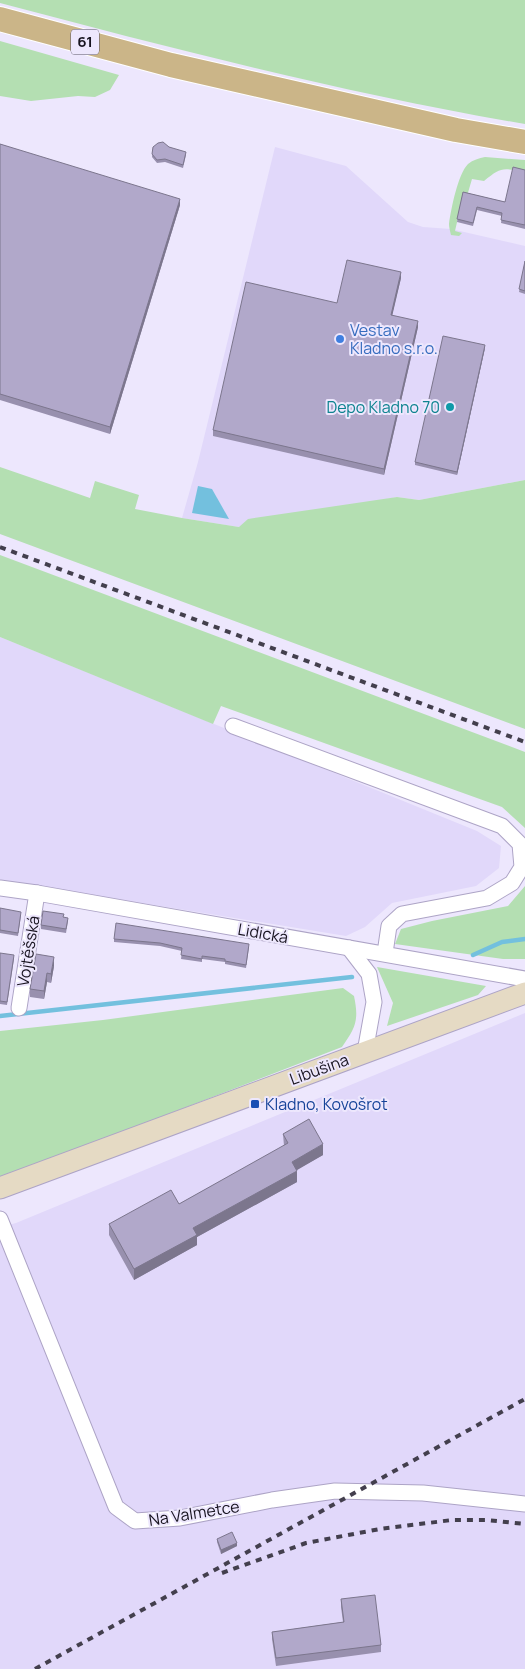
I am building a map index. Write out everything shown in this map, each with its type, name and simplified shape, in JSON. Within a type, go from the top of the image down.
[{"type":"main road","name":"61","points":[[0,19],[171,65],[456,130],[525,142]]},
{"type":"main road","name":"Libušina","points":[[0,1188],[525,993]]},
{"type":"street","points":[[233,726],[502,826],[520,844],[522,866],[512,883],[487,898],[402,914],[388,926],[385,953]]},
{"type":"street","name":"Lidická","points":[[0,888],[385,953],[525,980]]},
{"type":"street","name":"Vojtěšská","points":[[19,1008],[37,893]]},
{"type":"street","points":[[349,948],[369,974],[374,1002],[365,1052]]},
{"type":"street","name":"Na Valmetce","points":[[0,1219],[116,1507],[135,1521],[180,1518],[247,1504],[335,1491],[424,1492],[525,1504]]},
{"type":"shaded area","points":[[275,147],[346,166],[408,222],[423,227],[451,229],[525,246],[525,480],[419,500],[397,497],[239,527],[182,518],[198,462]]},
{"type":"shaded area","points":[[0,637],[477,831],[501,846],[499,868],[476,886],[392,903],[365,927],[346,936],[0,880]]},
{"type":"shaded area","points":[[525,1013],[525,1669],[0,1669],[0,1227],[16,1223]]},
{"type":"green space","points":[[0,0],[525,0],[525,124],[393,99],[261,70],[0,3]]},
{"type":"green space","points":[[0,41],[119,75],[110,90],[95,97],[78,96],[31,101],[0,96]]},
{"type":"green space","points":[[485,157],[525,160],[525,173],[507,169],[494,173],[484,181],[472,179],[467,196],[463,196],[455,231],[462,233],[459,236],[451,235],[450,218],[461,175],[468,164],[476,159]]},
{"type":"green space","points":[[0,467],[90,498],[95,481],[139,495],[135,509],[239,527],[248,519],[397,497],[419,500],[525,480],[525,729],[0,534]]},
{"type":"green space","points":[[0,555],[525,752],[525,828],[502,807],[221,706],[213,724],[0,637]]},
{"type":"green space","points":[[525,886],[525,959],[503,959],[395,944],[401,929],[508,906]]},
{"type":"green space","points":[[377,967],[486,986],[478,995],[387,1026],[393,1003]]},
{"type":"green space","points":[[343,988],[354,996],[356,1017],[353,1028],[342,1047],[0,1179],[0,1031],[103,1020]]},
{"type":"water","points":[[198,486],[212,489],[229,519],[192,513]]},
{"type":"building","points":[[163,142],[169,147],[186,152],[183,165],[165,159],[157,160],[152,154],[153,147]]},
{"type":"building","points":[[0,144],[180,199],[110,427],[0,394]]},
{"type":"building","points":[[513,167],[525,170],[525,225],[501,220],[502,213],[477,207],[473,223],[457,219],[463,192],[505,202]]},
{"type":"building","points":[[347,260],[401,272],[391,315],[418,321],[384,469],[213,430],[246,282],[337,303]]},
{"type":"building","points":[[525,261],[525,291],[519,289]]},
{"type":"building","name":"Depo Kladno 70","points":[[443,336],[485,345],[457,472],[415,462]]},
{"type":"building","points":[[0,908],[21,912],[18,933],[0,930]]},
{"type":"building","points":[[43,911],[64,914],[63,917],[68,918],[66,929],[41,925]]},
{"type":"building","points":[[116,923],[249,944],[246,965],[225,961],[225,959],[202,956],[202,959],[181,955],[182,948],[160,943],[114,939]]},
{"type":"building","points":[[0,953],[14,955],[7,1002],[0,1001]]},
{"type":"building","points":[[36,954],[54,957],[51,974],[47,973],[44,991],[30,989]]},
{"type":"building","points":[[309,1119],[323,1144],[292,1162],[297,1171],[193,1228],[197,1235],[134,1269],[109,1224],[171,1190],[179,1204],[288,1143],[283,1134]]},
{"type":"building","points":[[232,1532],[237,1543],[221,1550],[217,1539]]},
{"type":"building","points":[[375,1595],[381,1645],[276,1658],[272,1632],[344,1622],[341,1599]]},
{"type":"waterway","points":[[473,955],[502,942],[525,939]]},
{"type":"waterway","points":[[0,1016],[352,977]]},
{"type":"railway","points":[[0,547],[525,742]]},
{"type":"railway","points":[[35,1669],[525,1399]]},
{"type":"railway","points":[[222,1573],[306,1543],[380,1529],[452,1520],[487,1520],[525,1524]]},
{"type":"place","name":"Vestav Kladno s.r.o.","points":[[340,339]]},
{"type":"place","name":"Depo Kladno 70","points":[[450,407]]},
{"type":"place","name":"Kladno, Kovošrot","points":[[255,1104]]}]
